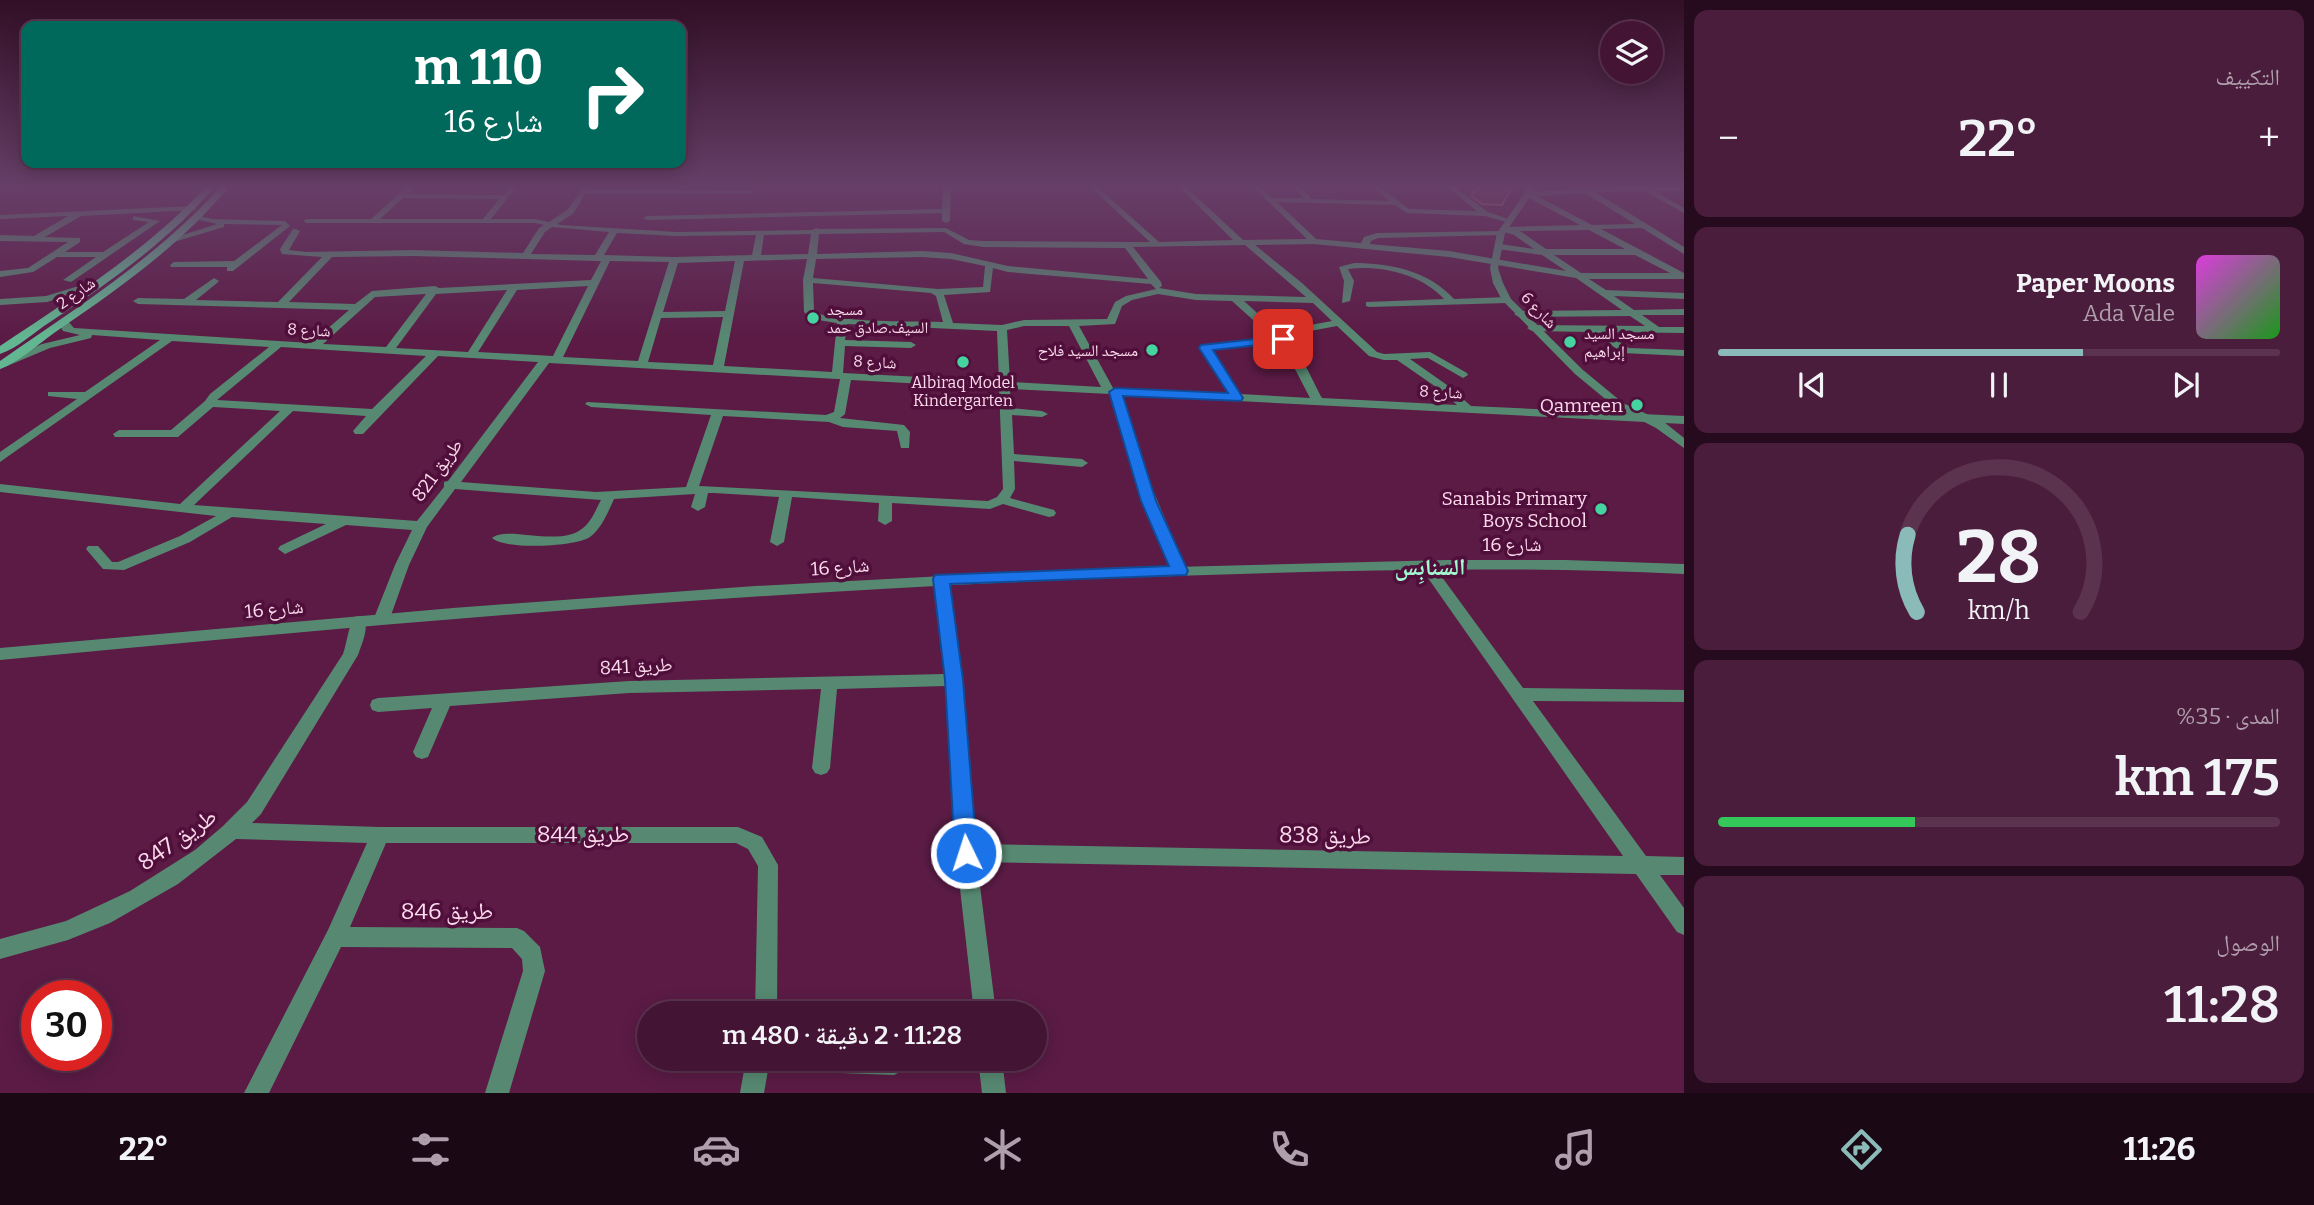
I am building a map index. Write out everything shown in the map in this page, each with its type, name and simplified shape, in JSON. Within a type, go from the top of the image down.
[{"type":"main road","name":"شارع 2","points":[[0,351],[103,281],[162,235]]},
{"type":"main road","name":"شارع 2","points":[[0,366],[178,235]]},
{"type":"street","points":[[37,238],[42,235]]},
{"type":"street","points":[[68,279],[135,235]]},
{"type":"street","points":[[170,242],[189,235]]},
{"type":"street","points":[[174,265],[233,267],[274,235]]},
{"type":"street","points":[[293,235],[284,248],[285,252],[674,260],[870,254],[951,256],[989,267],[1235,298],[1345,299],[1349,281],[1343,267],[1360,266],[1390,269],[1431,283],[1453,303]]},
{"type":"street","points":[[526,255],[539,235]]},
{"type":"street","name":"طريق 821","points":[[382,618],[421,526],[449,485],[551,359],[595,283],[613,235]]},
{"type":"street","points":[[705,259],[712,235]]},
{"type":"street","points":[[756,259],[760,235]]},
{"type":"street","points":[[815,235],[808,280],[810,314],[842,321],[1002,328],[1024,323],[1111,322],[1118,304],[1157,287]]},
{"type":"street","points":[[955,235],[967,242],[1127,246],[1314,241],[1461,255],[1580,276],[1683,276]]},
{"type":"street","points":[[1147,235],[1158,245]]},
{"type":"street","points":[[1235,235],[1312,298],[1376,356],[1434,356],[1463,375]]},
{"type":"street","points":[[1308,235],[1314,241]]},
{"type":"street","points":[[1365,245],[1367,239],[1389,235]]},
{"type":"street","name":"شارع 6","points":[[1504,235],[1494,268],[1498,284],[1519,314],[1619,405],[1660,425],[1684,444]]},
{"type":"street","points":[[1520,235],[1657,330]]},
{"type":"street","points":[[1607,235],[1683,276]]},
{"type":"street","points":[[1658,235],[1684,251]]},
{"type":"street","points":[[0,238],[78,240],[26,271],[0,274]]},
{"type":"street","points":[[1668,241],[1684,241]]},
{"type":"street","points":[[951,256],[967,242]]},
{"type":"street","points":[[1341,243],[1360,266]]},
{"type":"street","points":[[1127,246],[1157,287]]},
{"type":"street","points":[[1500,247],[1545,252],[1636,251]]},
{"type":"street","points":[[56,254],[105,255]]},
{"type":"street","points":[[280,306],[330,255]]},
{"type":"street","points":[[718,369],[740,259]]},
{"type":"street","points":[[642,364],[674,260]]},
{"type":"street","points":[[808,280],[937,292],[987,290],[989,267]]},
{"type":"street","points":[[0,302],[26,302],[68,294],[103,281]]},
{"type":"street","points":[[187,302],[214,281]]},
{"type":"street","points":[[314,346],[369,295],[435,289],[595,283]]},
{"type":"street","points":[[471,355],[514,287]]},
{"type":"street","points":[[389,350],[435,289]]},
{"type":"street","points":[[937,292],[948,327]]},
{"type":"street","points":[[1603,293],[1684,296]]},
{"type":"street","points":[[1235,298],[1280,337],[1317,400]]},
{"type":"street","points":[[1369,304],[1507,300]]},
{"type":"street","points":[[138,301],[354,307]]},
{"type":"street","points":[[26,302],[42,309],[44,321]]},
{"type":"street","points":[[1519,314],[1684,312]]},
{"type":"street","points":[[657,315],[729,314]]},
{"type":"street","name":"شارع 8","points":[[63,321],[67,329],[73,331],[170,338],[1006,386],[1684,420]]},
{"type":"street","points":[[831,419],[839,414],[842,321]]},
{"type":"street","points":[[1237,398],[1205,348],[1280,337],[1338,323]]},
{"type":"street","points":[[1073,324],[1112,391],[1152,509],[1180,571]]},
{"type":"street","points":[[449,485],[609,496],[698,489],[990,505],[1002,500],[1009,489],[1002,328]]},
{"type":"street","points":[[1532,328],[1684,330]]},
{"type":"street","points":[[1595,329],[1627,352],[1684,353]]},
{"type":"street","name":"شارع 8","points":[[0,366],[55,343],[105,333]]},
{"type":"street","points":[[0,458],[170,338]]},
{"type":"street","points":[[840,343],[911,345]]},
{"type":"street","points":[[118,434],[174,434],[210,403],[214,396],[279,344]]},
{"type":"street","points":[[359,431],[435,353]]},
{"type":"street","points":[[1400,357],[1443,387],[1468,409]]},
{"type":"street","points":[[52,394],[88,396]]},
{"type":"street","points":[[210,403],[375,413]]},
{"type":"street","points":[[591,404],[831,419],[843,423],[900,428],[904,432],[905,445]]},
{"type":"street","points":[[183,508],[289,409]]},
{"type":"street","points":[[1006,411],[1042,414]]},
{"type":"street","points":[[698,507],[698,489],[719,412]]},
{"type":"street","points":[[1008,457],[1082,463]]},
{"type":"street","points":[[0,488],[230,513],[421,526]]},
{"type":"street","points":[[777,542],[786,493]]},
{"type":"street","points":[[499,538],[561,541],[580,537],[592,527],[609,496]]},
{"type":"street","points":[[885,521],[886,500]]},
{"type":"street","points":[[1002,500],[1049,513]]},
{"type":"street","points":[[93,549],[108,566],[119,567],[185,539],[230,513]]},
{"type":"street","points":[[285,549],[344,521]]},
{"type":"street","name":"شارع 16","points":[[0,654],[382,618],[941,579],[1529,562],[1684,569]]},
{"type":"street","points":[[1426,565],[1684,925]]},
{"type":"street","points":[[941,579],[954,680],[966,853],[984,1001]]},
{"type":"street","name":"طريق 847","points":[[0,949],[49,938],[108,913],[197,861],[234,831],[254,808],[350,655],[357,637],[359,621]]},
{"type":"street","name":"طريق 841","points":[[378,705],[629,687],[954,680]]},
{"type":"street","points":[[821,768],[830,681]]},
{"type":"street","points":[[1519,694],[1684,696]]},
{"type":"street","points":[[422,752],[444,700]]},
{"type":"street","name":"طريق 844","points":[[234,831],[380,835],[738,835],[755,843],[768,865],[766,1001]]},
{"type":"street","points":[[256,1093],[335,937],[380,835]]},
{"type":"street","name":"طريق 838","points":[[966,853],[1684,866]]},
{"type":"street","name":"طريق 846","points":[[335,937],[516,938],[532,954],[534,971],[497,1093]]},
{"type":"street","points":[[752,1093],[756,1071]]},
{"type":"street","points":[[991,1071],[994,1093]]},
{"type":"place","name":"مسجد السيف.صادق حمد","points":[[813,318]]},
{"type":"place","name":"مسجد السيد إبراهيم","points":[[1570,342]]},
{"type":"place","name":"مسجد السيد فلاح","points":[[1152,350]]},
{"type":"place","name":"Albiraq Model Kindergarten","points":[[963,362]]},
{"type":"place","name":"Qamreen","points":[[1637,405]]},
{"type":"place","name":"Sanabis Primary Boys School","points":[[1601,509]]},
{"type":"district","name":"السنابِس","points":[[1430,567]]},
{"type":"route","points":[[966,853],[954,680],[941,579],[1180,571],[1156,521],[1135,463],[1115,392],[1237,398],[1205,348],[1212,345],[1283,339]]}]
